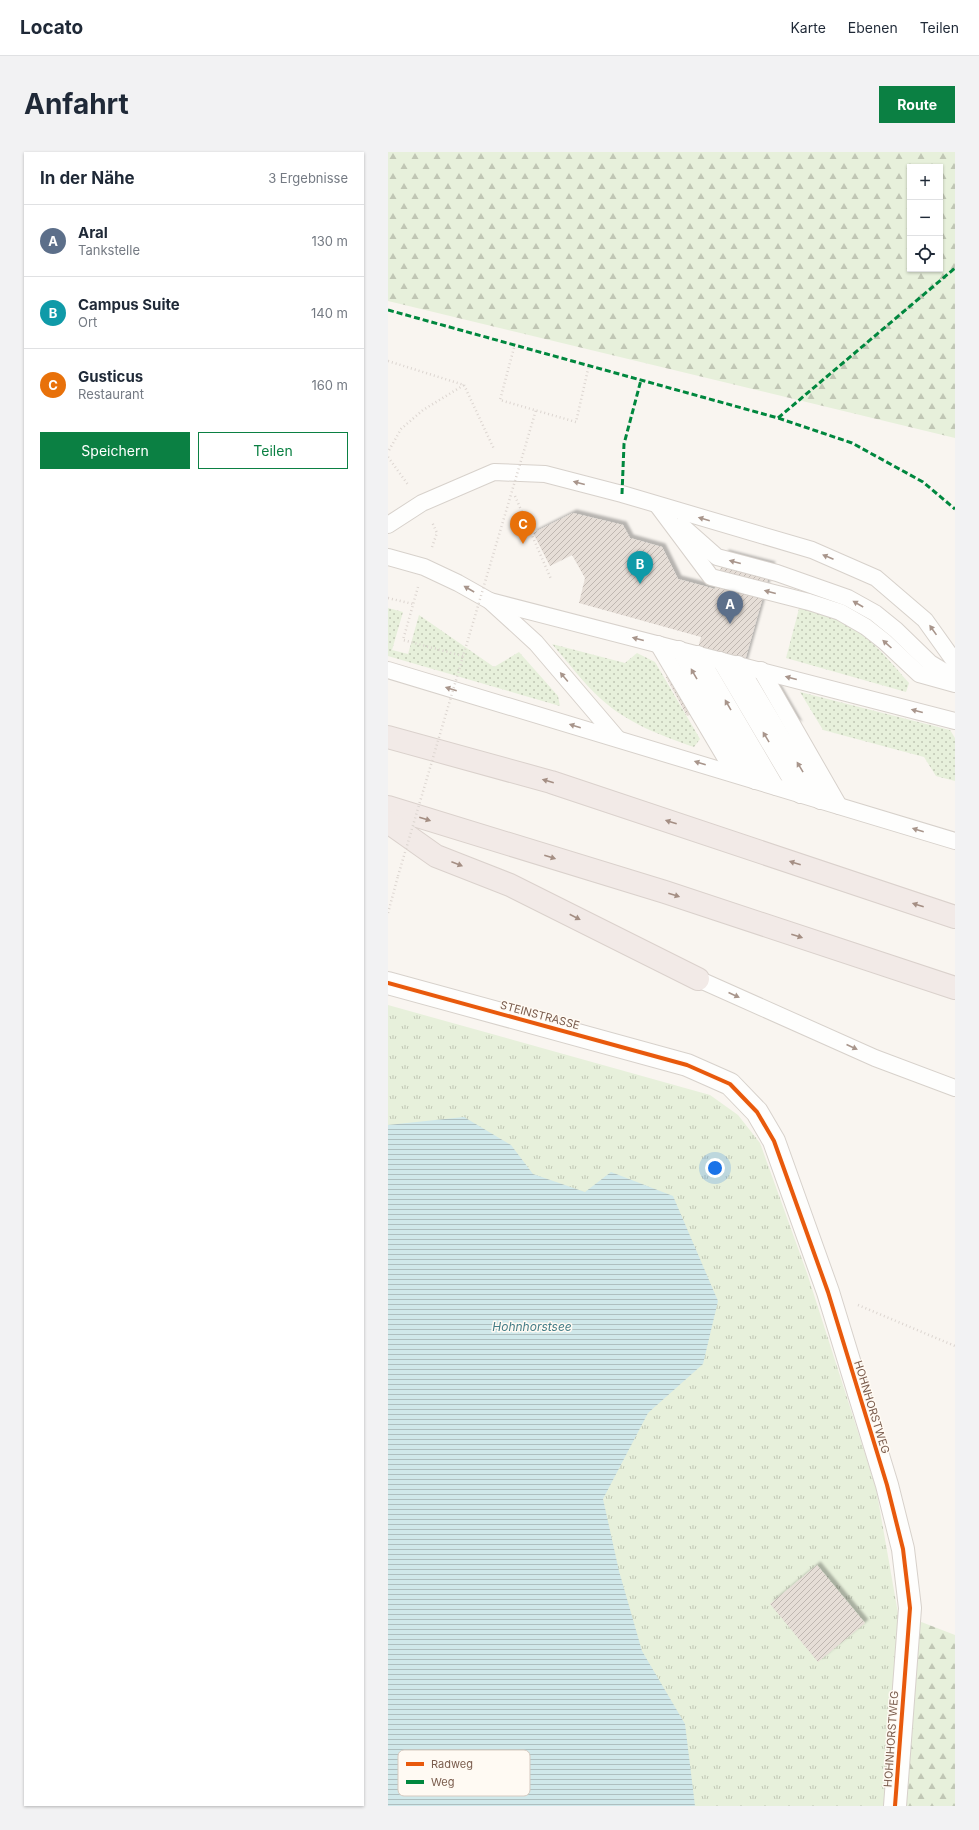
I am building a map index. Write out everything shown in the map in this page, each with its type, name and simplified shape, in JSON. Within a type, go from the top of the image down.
[{"type":"highway","points":[[388,737],[551,782],[955,917]]},
{"type":"highway","points":[[388,808],[665,892],[955,988]]},
{"type":"highway","points":[[388,822],[436,856],[510,885],[698,979]]},
{"type":"street","name":"STEINSTRASSE","points":[[388,983],[687,1065]]},
{"type":"street","name":"HOHNHORSTWEG","points":[[687,1065],[730,1084],[757,1112],[774,1141],[828,1292],[887,1485],[903,1549],[910,1608],[895,1806]]},
{"type":"lane","points":[[388,525],[422,503],[494,472],[545,474],[812,550],[876,578],[925,620],[955,662]]},
{"type":"lane","points":[[658,506],[717,557],[815,585],[848,598],[896,630],[930,663],[955,678]]},
{"type":"lane","points":[[658,506],[711,577],[809,602],[840,612],[886,642],[919,674],[955,684]]},
{"type":"lane","points":[[388,557],[424,567],[458,582],[490,601],[536,643],[617,738]]},
{"type":"lane","points":[[490,601],[955,721]]},
{"type":"lane","points":[[658,644],[735,774]]},
{"type":"lane","points":[[679,649],[755,780]]},
{"type":"lane","points":[[698,654],[776,787]]},
{"type":"lane","points":[[720,660],[800,795]]},
{"type":"lane","points":[[738,664],[820,800]]},
{"type":"lane","points":[[388,670],[955,841]]},
{"type":"lane","points":[[761,670],[839,806]]},
{"type":"lane","points":[[698,979],[875,1058],[955,1088]]},
{"type":"path","points":[[514,344],[500,400],[576,422],[589,365]]},
{"type":"path","points":[[388,361],[464,384],[422,410],[401,429],[388,452]]},
{"type":"path","points":[[388,913],[536,410]]},
{"type":"path","points":[[388,457],[411,488]]},
{"type":"path","points":[[431,521],[437,533],[432,548]]},
{"type":"path","points":[[419,583],[402,640],[463,656]]},
{"type":"path","points":[[388,598],[413,604]]},
{"type":"path","points":[[828,1292],[955,1346]]},
{"type":"green space","points":[[388,152],[955,152],[955,438],[388,301]]},
{"type":"green space","points":[[800,605],[835,617],[856,629],[866,637],[909,683],[906,692],[786,658]]},
{"type":"green space","points":[[388,608],[403,612],[392,650],[408,654],[419,615],[494,667],[519,652],[558,696],[560,706],[388,656]]},
{"type":"green space","points":[[552,644],[625,663],[637,653],[655,662],[700,739],[694,747],[645,728],[611,708],[594,693]]},
{"type":"green space","points":[[800,692],[950,730],[955,738],[955,781],[936,776],[924,757],[823,730]]},
{"type":"green space","points":[[388,1005],[710,1095],[738,1115],[760,1143],[807,1273],[876,1488],[898,1613],[892,1806],[388,1806]]},
{"type":"green space","points":[[898,1613],[955,1635],[955,1806],[893,1806]]},
{"type":"water","name":"Hohnhorstsee","points":[[464,1117],[511,1145],[533,1174],[585,1192],[611,1172],[673,1196],[718,1301],[703,1364],[648,1413],[603,1499],[619,1571],[642,1651],[685,1724],[695,1806],[388,1806],[388,1125]]},
{"type":"building","points":[[573,513],[623,525],[630,538],[662,547],[678,579],[715,589],[725,553],[772,565],[740,678],[750,697],[774,682],[799,725],[758,712],[730,730],[715,701],[687,716],[666,677],[694,662],[701,637],[579,603],[585,578],[572,555],[550,566],[533,533]]},
{"type":"building","points":[[817,1565],[865,1623],[818,1662],[770,1604]]},
{"type":"marked path","points":[[778,418],[955,268]]},
{"type":"marked path","points":[[388,310],[778,418],[852,443],[923,482],[955,509]]},
{"type":"marked path","points":[[622,494],[624,444],[641,380]]},
{"type":"cycle path","points":[[388,983],[687,1065],[730,1084],[757,1112],[774,1141],[828,1292],[887,1485],[903,1549],[910,1608],[895,1806]]},
{"type":"place","name":"Gusticus","points":[[523,544]]},
{"type":"place","name":"Campus Suite","points":[[640,584]]},
{"type":"place","name":"Aral","points":[[730,624]]}]
